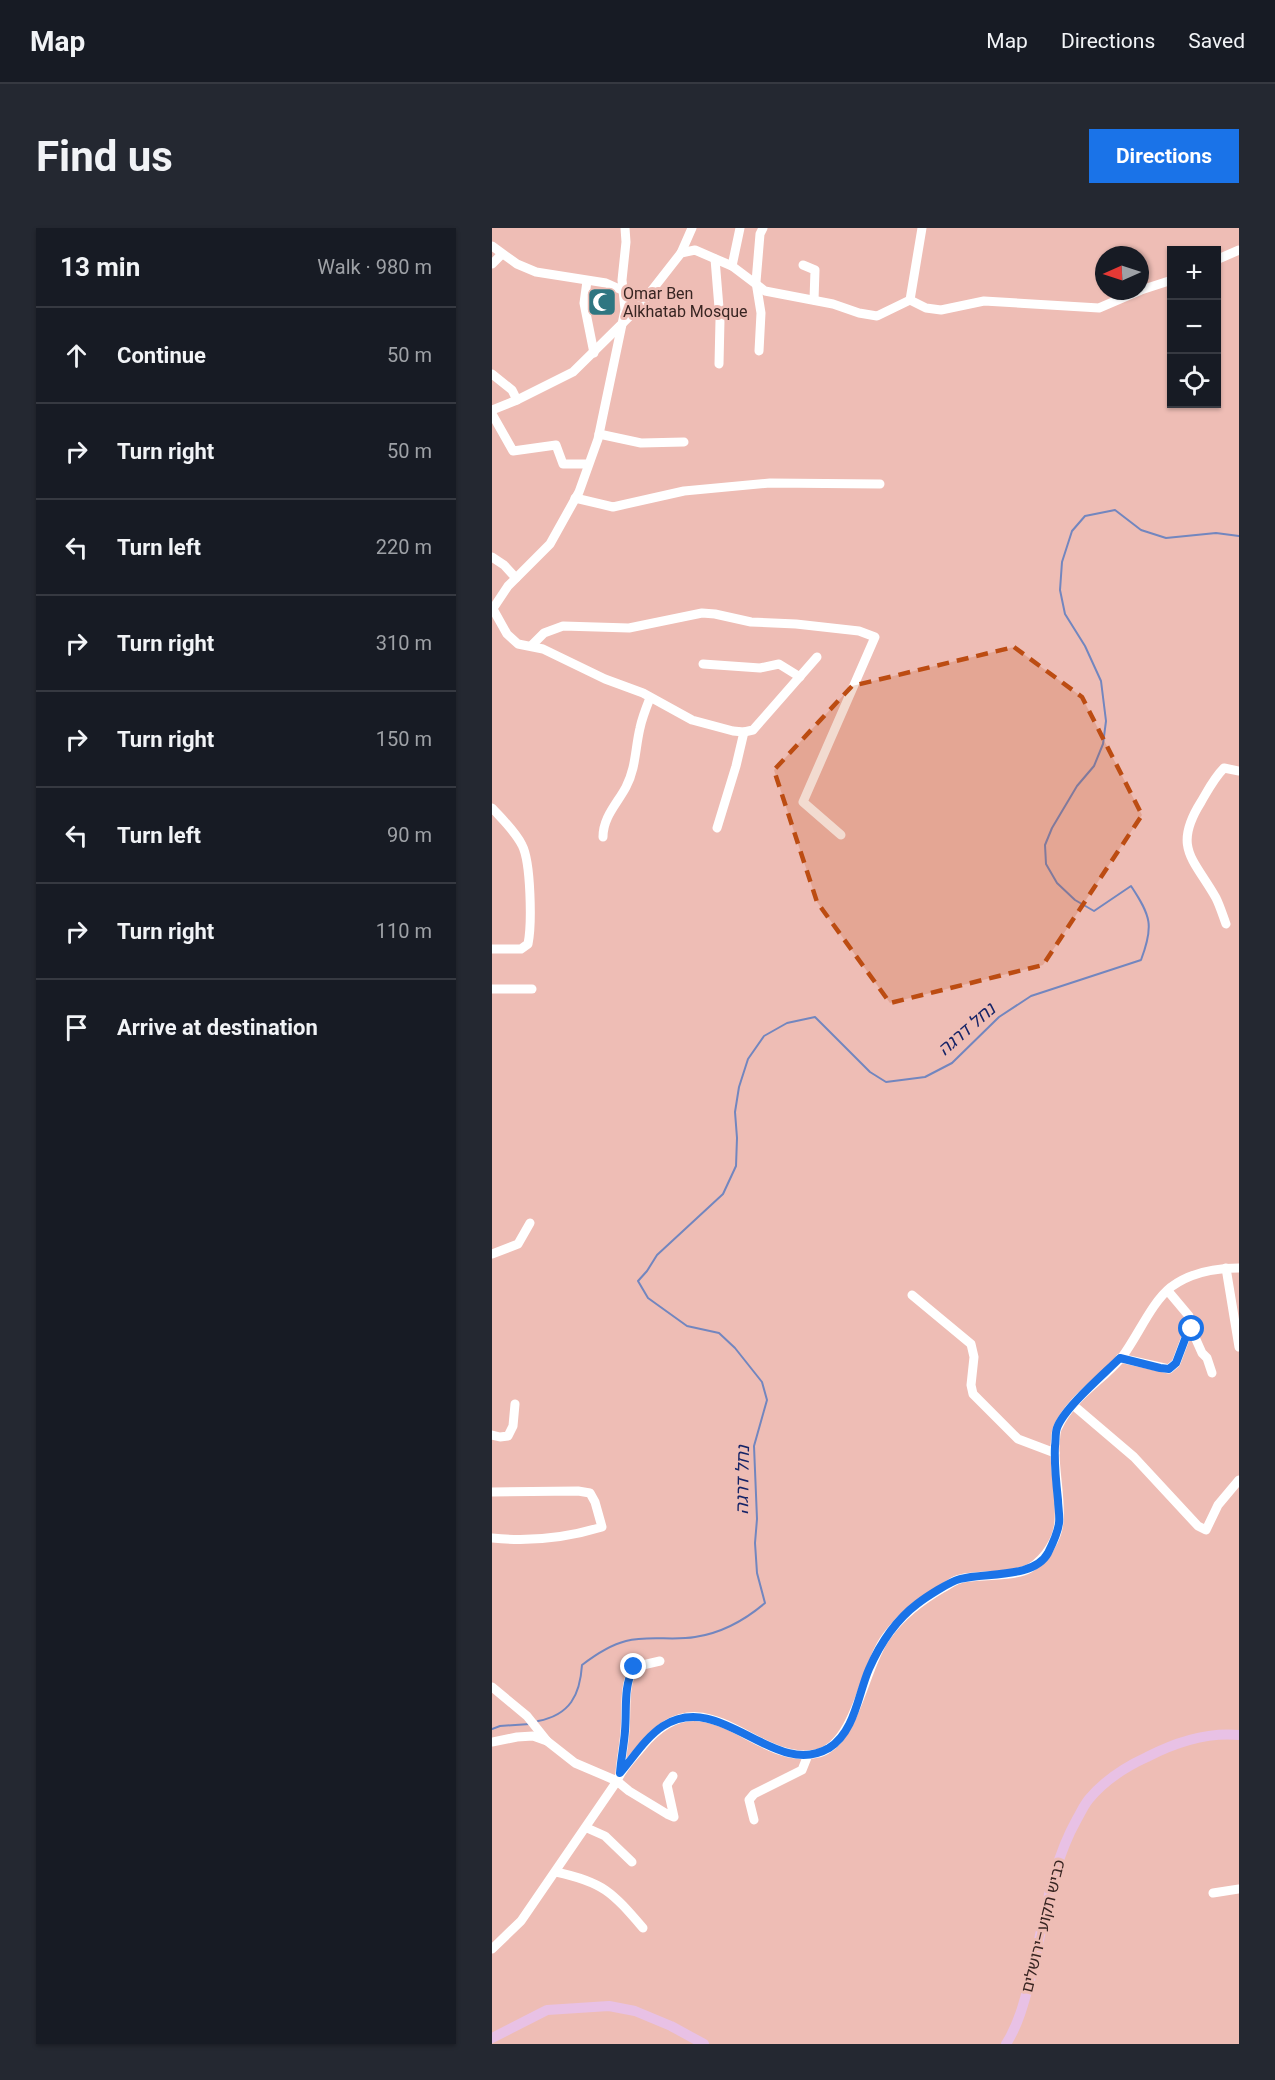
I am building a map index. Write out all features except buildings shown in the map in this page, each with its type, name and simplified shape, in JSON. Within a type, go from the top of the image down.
[{"type":"main road","name":"כביש תקוע–ירושלים","points":[[1006,2044],[1023,2006],[1058,1862],[1068,1834],[1088,1800],[1109,1779],[1166,1747],[1194,1738],[1225,1734],[1239,1735]]},
{"type":"main road","points":[[492,2038],[547,2010],[609,2006],[644,2015],[671,2026],[704,2044]]},
{"type":"street","points":[[625,228],[626,242],[622,280],[625,309],[599,434],[575,498],[550,544],[516,578],[492,609],[512,640],[523,646],[532,645],[543,649],[598,676],[643,693],[692,720],[722,729],[744,732],[753,730],[817,657]]},
{"type":"street","points":[[588,464],[563,464],[556,445],[513,451],[492,412],[573,372],[594,353],[653,291],[681,253],[692,228]]},
{"type":"street","points":[[732,266],[740,228]]},
{"type":"street","points":[[759,351],[761,313],[756,282],[760,234],[763,228]]},
{"type":"street","points":[[910,300],[922,228]]},
{"type":"street","points":[[492,246],[517,264],[536,272],[606,283],[624,291]]},
{"type":"street","points":[[681,253],[695,250],[732,266],[765,291],[814,300],[877,316],[910,300]]},
{"type":"street","points":[[1221,258],[1239,250]]},
{"type":"street","points":[[492,264],[502,254]]},
{"type":"street","points":[[715,259],[720,320],[719,364]]},
{"type":"street","points":[[803,266],[815,270],[814,300]]},
{"type":"street","points":[[587,281],[584,303],[594,353]]},
{"type":"street","points":[[910,300],[926,308],[941,309],[984,301],[1100,308],[1167,282]]},
{"type":"street","points":[[492,374],[512,390],[517,400]]},
{"type":"street","points":[[599,434],[641,443],[684,442]]},
{"type":"street","points":[[575,498],[613,507],[684,491],[770,483],[880,484]]},
{"type":"street","points":[[492,557],[504,565],[516,578]]},
{"type":"street","points":[[532,645],[544,633],[563,626],[629,628],[702,613],[751,622],[859,631],[875,637],[803,802],[841,835]]},
{"type":"street","points":[[703,664],[760,668],[779,664],[800,677]]},
{"type":"street","points":[[603,837],[604,822],[626,787],[634,767],[640,729],[650,698]]},
{"type":"street","points":[[717,828],[744,732]]},
{"type":"street","points":[[1226,924],[1216,899],[1191,860],[1187,839],[1190,820],[1217,775],[1224,768],[1239,771]]},
{"type":"street","points":[[492,808],[521,842],[529,874],[528,944],[521,949],[492,949]]},
{"type":"street","points":[[492,989],[532,989]]},
{"type":"street","points":[[492,1254],[518,1244],[530,1223]]},
{"type":"street","points":[[1226,1268],[1239,1347]]},
{"type":"street","points":[[492,1949],[521,1921],[619,1777],[652,1735],[663,1725],[688,1718],[715,1720],[777,1750],[808,1755],[821,1752],[832,1746],[843,1735],[852,1719],[869,1669],[885,1638],[917,1603],[959,1579],[1029,1569],[1047,1555],[1059,1523],[1055,1453],[1057,1428],[1073,1405],[1120,1358],[1159,1299],[1168,1291],[1186,1279],[1226,1268],[1239,1268]]},
{"type":"street","points":[[1168,1291],[1189,1316],[1190,1326],[1212,1373]]},
{"type":"street","points":[[912,1295],[971,1344],[974,1357],[971,1385],[973,1394],[1018,1439],[1055,1453]]},
{"type":"street","points":[[1120,1358],[1169,1369],[1176,1363],[1190,1326]]},
{"type":"street","points":[[492,1435],[508,1436],[513,1426],[515,1404]]},
{"type":"street","points":[[1073,1405],[1134,1457],[1197,1526],[1206,1530],[1218,1505],[1239,1480]]},
{"type":"street","points":[[492,1492],[578,1491],[590,1493],[602,1527],[572,1536],[537,1539],[492,1538]]},
{"type":"street","points":[[619,1777],[628,1678],[634,1667],[660,1661]]},
{"type":"street","points":[[492,1687],[527,1716],[547,1741],[574,1763],[619,1777],[648,1803],[674,1816],[667,1785],[673,1776]]},
{"type":"street","points":[[492,1742],[533,1736],[547,1741]]},
{"type":"street","points":[[754,1820],[749,1800],[754,1794],[802,1770],[808,1755]]},
{"type":"street","points":[[586,1828],[604,1836],[632,1862]]},
{"type":"street","points":[[556,1872],[600,1885],[616,1897],[643,1928]]},
{"type":"street","points":[[1213,1893],[1239,1889]]},
{"type":"highlighted area","points":[[1014,647],[1082,697],[1142,815],[1043,965],[890,1003],[817,902],[774,770],[852,686]]},
{"type":"waterway","name":"נחל דרגה","points":[[538,1721],[565,1709],[576,1694],[582,1665],[608,1648],[634,1639],[687,1638],[705,1635],[741,1620],[765,1603],[757,1573],[755,1543],[757,1519],[754,1446],[767,1400],[762,1382],[735,1348],[719,1333],[687,1326],[648,1298],[638,1281],[657,1255],[723,1194],[736,1166],[735,1112],[739,1087],[748,1059],[764,1036],[787,1023],[815,1017],[870,1072],[886,1082],[925,1077],[952,1063],[999,1017],[1031,996],[1141,960],[1148,938],[1148,922],[1143,905],[1131,886],[1094,911],[1075,900],[1057,883],[1046,864],[1045,845],[1052,828],[1077,786],[1094,766],[1103,744],[1106,721],[1101,681],[1085,646],[1065,614],[1060,590],[1062,562],[1072,531],[1085,516],[1115,510],[1141,530],[1166,538],[1216,533],[1239,536]]},
{"type":"waterway","name":"נחל דרגה","points":[[492,1729],[500,1726],[530,1724]]},
{"type":"place","name":"Omar Ben Alkhatab Mosque","points":[[602,302]]},
{"type":"route","points":[[634,1667],[625,1690],[625,1731],[620,1773],[663,1725],[688,1718],[715,1720],[777,1750],[793,1754],[808,1755],[832,1746],[843,1735],[852,1719],[869,1669],[885,1638],[917,1603],[959,1579],[1029,1569],[1047,1555],[1059,1523],[1054,1458],[1057,1428],[1073,1405],[1120,1358],[1169,1369],[1176,1363],[1190,1326],[1192,1329]]}]
